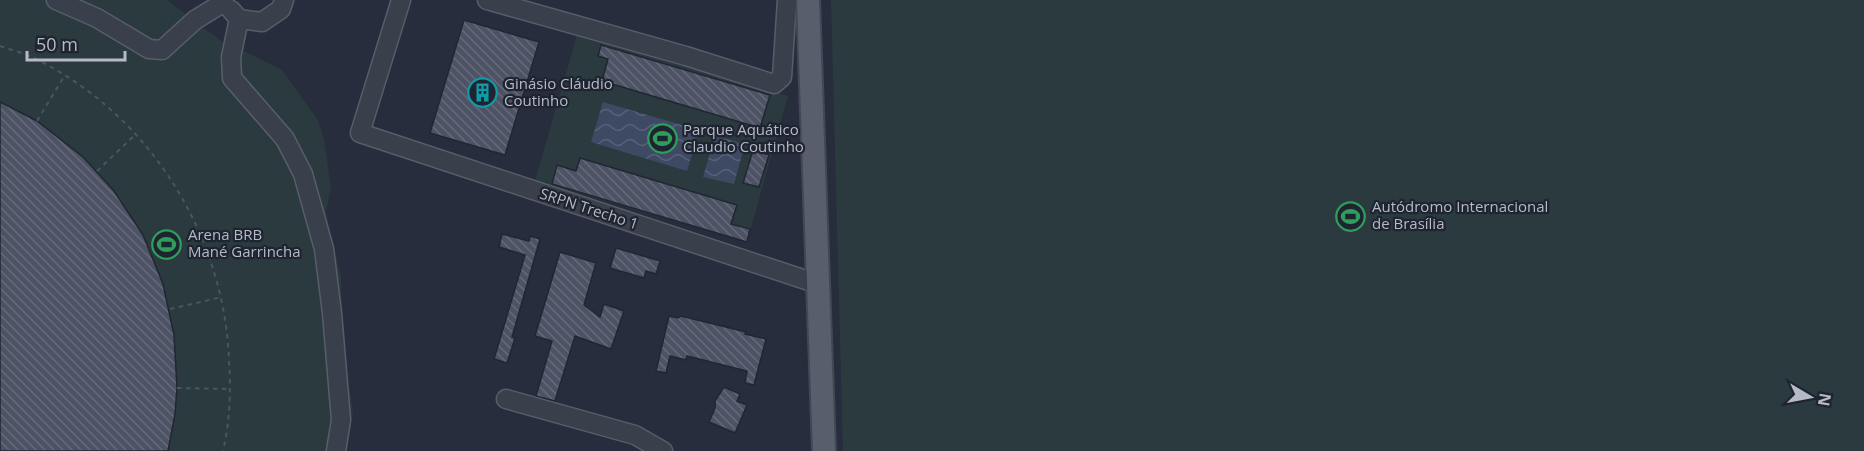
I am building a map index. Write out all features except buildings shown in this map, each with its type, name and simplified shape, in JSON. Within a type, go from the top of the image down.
[{"type":"main road","points":[[808,0],[824,451]]},
{"type":"lane","points":[[56,0],[97,18],[156,51],[162,50],[195,20],[224,1],[239,19],[262,22],[281,9],[284,0]]},
{"type":"lane","name":"SRPN Trecho 1","points":[[401,0],[360,133],[818,284]]},
{"type":"lane","points":[[487,0],[686,56],[774,84],[782,77],[787,0]]},
{"type":"lane","points":[[239,19],[231,57],[232,78],[285,139],[303,174],[324,249],[341,420],[336,451]]},
{"type":"lane","points":[[506,399],[635,435],[663,451]]},
{"type":"path","points":[[0,46],[33,57],[65,75],[110,108],[136,135],[171,178],[190,210],[205,244],[222,297],[228,334],[231,389],[223,451]]},
{"type":"path","points":[[37,121],[65,75]]},
{"type":"path","points":[[97,171],[136,135]]},
{"type":"path","points":[[170,309],[222,297]]},
{"type":"path","points":[[177,388],[231,389]]},
{"type":"shaded area","name":"Arena BRB Mané Garrincha","points":[[0,0],[167,0],[224,43],[282,70],[318,120],[324,139],[331,188],[326,212],[341,277],[343,351],[353,410],[347,451],[0,451]]},
{"type":"shaded area","name":"Autódromo Internacional de Brasília","points":[[831,0],[1864,0],[1864,451],[843,451]]},
{"type":"shaded area","name":"Parque Aquático Claudio Coutinho","points":[[577,35],[788,96],[747,242],[535,181]]},
{"type":"water","points":[[603,102],[699,130],[687,171],[591,142]]},
{"type":"water","points":[[715,136],[745,144],[734,184],[703,177]]},
{"type":"place","name":"Ginásio Cláudio Coutinho","points":[[483,93]]},
{"type":"place","name":"Parque Aquático Claudio Coutinho","points":[[662,139]]},
{"type":"place","name":"Autódromo Internacional de Brasília","points":[[1351,216]]},
{"type":"place","name":"Arena BRB Mané Garrincha","points":[[167,244]]}]
